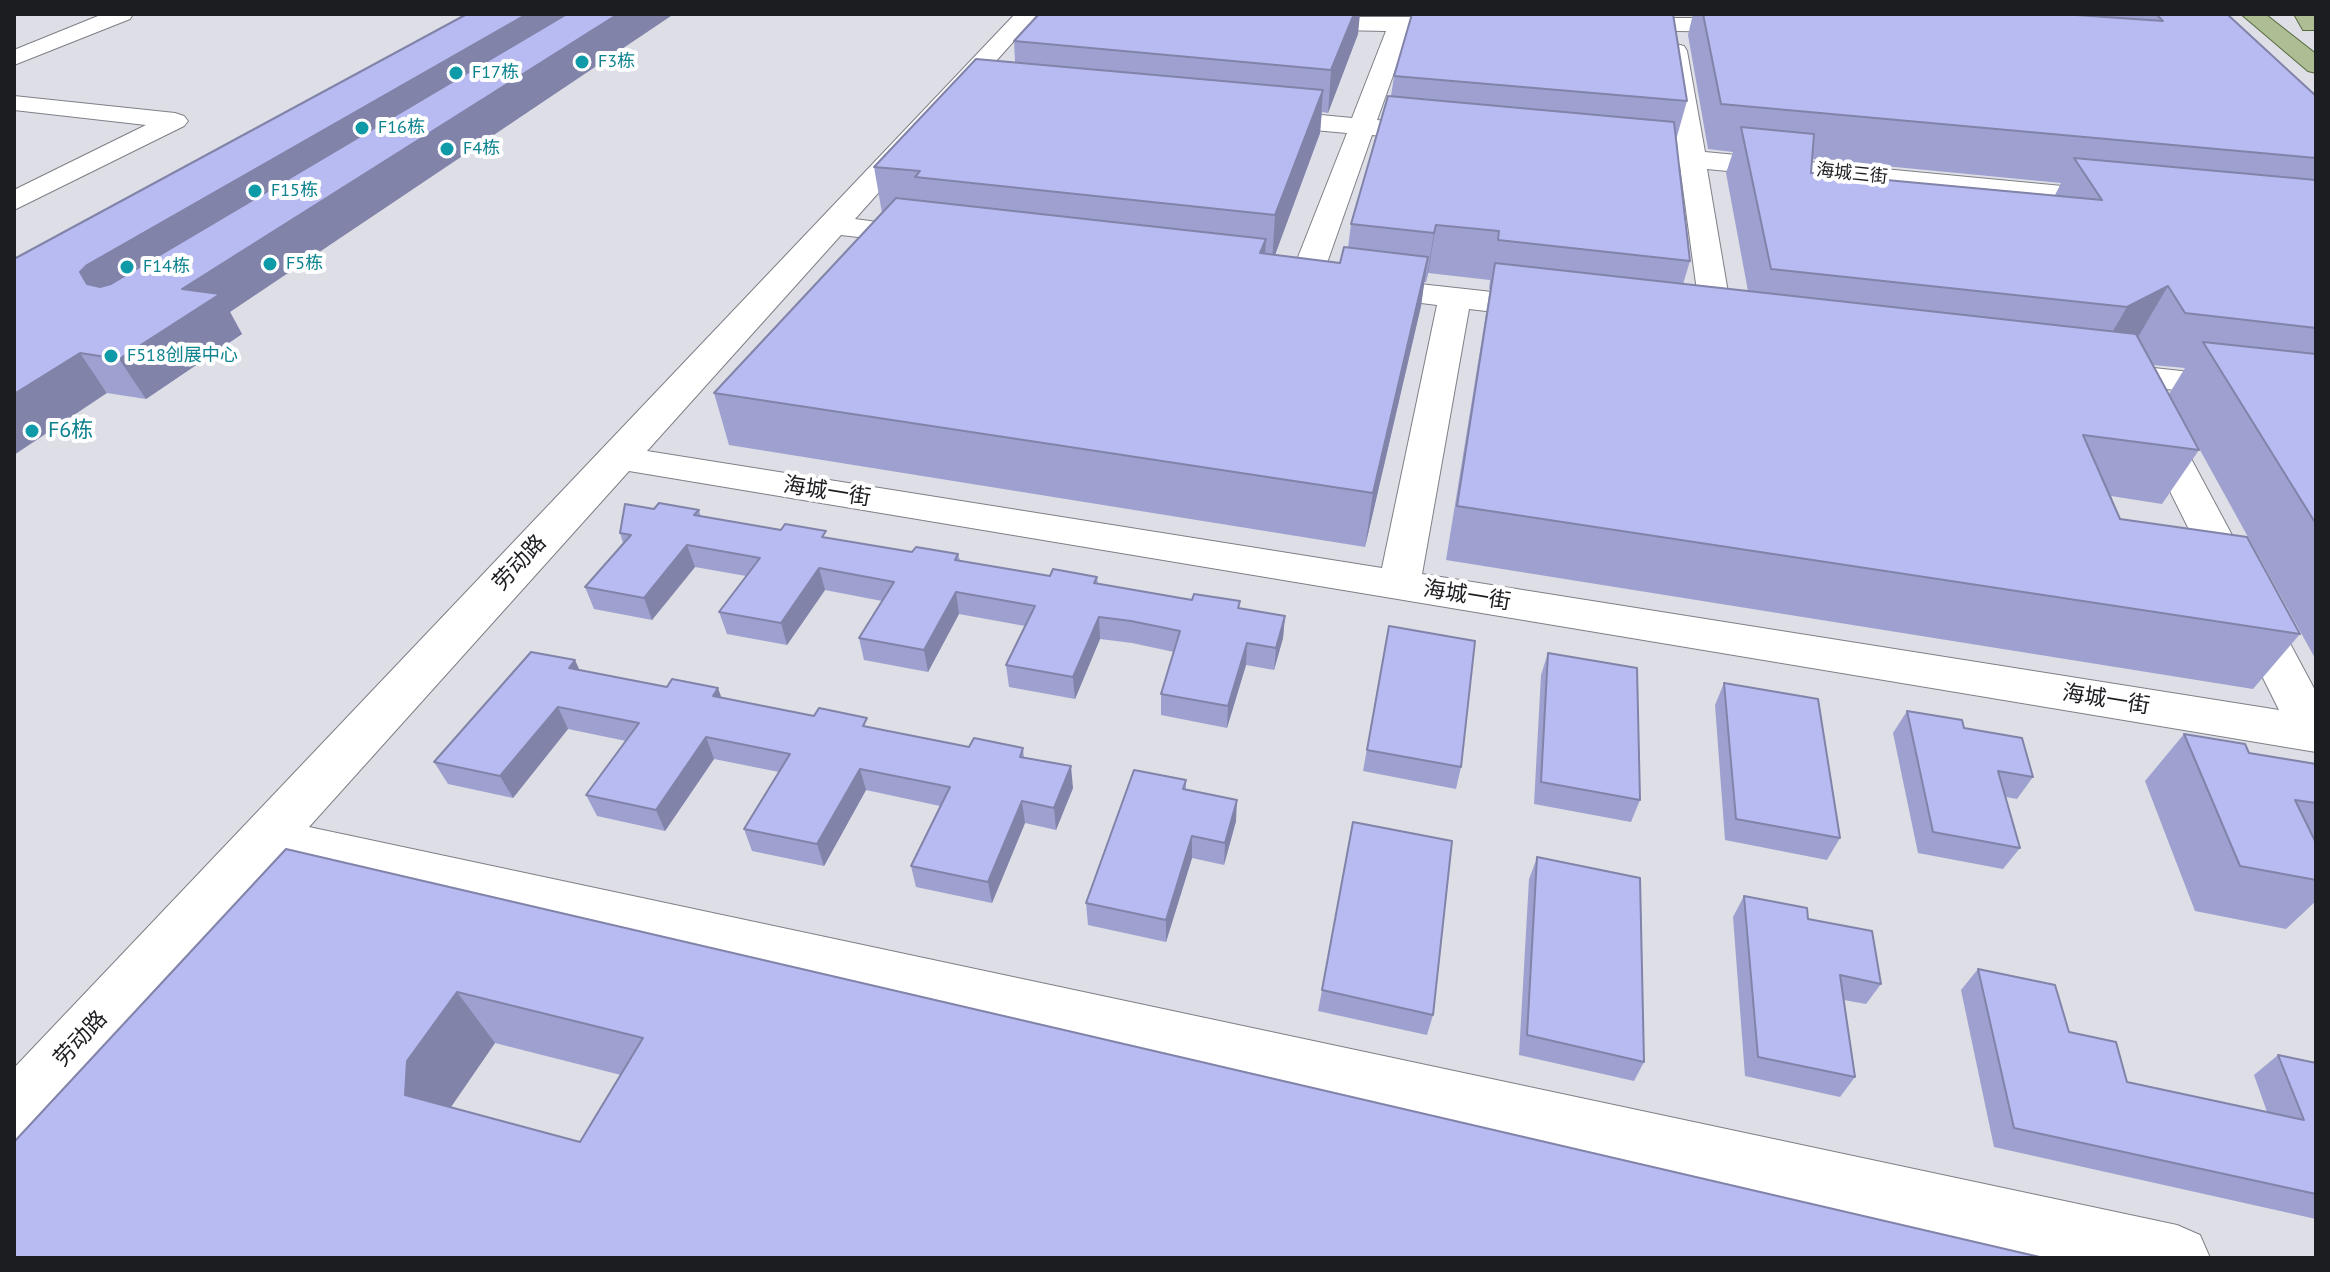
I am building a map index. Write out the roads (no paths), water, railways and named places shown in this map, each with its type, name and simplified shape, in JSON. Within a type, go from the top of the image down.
[{"type":"main road","points":[[2253,16],[2316,66]]},
{"type":"street","points":[[14,58],[122,14]]},
{"type":"street","name":"劳动路","points":[[14,1112],[832,225],[974,89],[1032,20]]},
{"type":"street","points":[[1273,24],[1490,25]]},
{"type":"street","points":[[1400,24],[1361,127],[1289,278],[1579,312]]},
{"type":"street","points":[[1596,25],[1767,25]]},
{"type":"street","points":[[1672,25],[1718,328]]},
{"type":"street","points":[[14,103],[175,121],[14,201]]},
{"type":"street","points":[[1238,115],[1456,136]]},
{"type":"street","name":"海城三街","points":[[1598,150],[2145,203]]},
{"type":"street","points":[[832,225],[958,240]]},
{"type":"street","points":[[1399,585],[1455,297]]},
{"type":"street","points":[[2066,368],[2316,397]]},
{"type":"street","points":[[2129,375],[2316,734]]},
{"type":"street","name":"海城一街","points":[[617,458],[2316,734]]},
{"type":"street","points":[[266,839],[2177,1258]]},
{"type":"place","name":"F3栋","points":[[582,62]]},
{"type":"place","name":"F17栋","points":[[456,73]]},
{"type":"place","name":"F16栋","points":[[362,128]]},
{"type":"place","name":"F4栋","points":[[447,149]]},
{"type":"place","name":"F15栋","points":[[255,191]]},
{"type":"place","name":"F5栋","points":[[270,264]]},
{"type":"place","name":"F14栋","points":[[127,267]]},
{"type":"place","name":"F518创展中心","points":[[111,356]]},
{"type":"place","name":"F6栋","points":[[32,431]]}]
